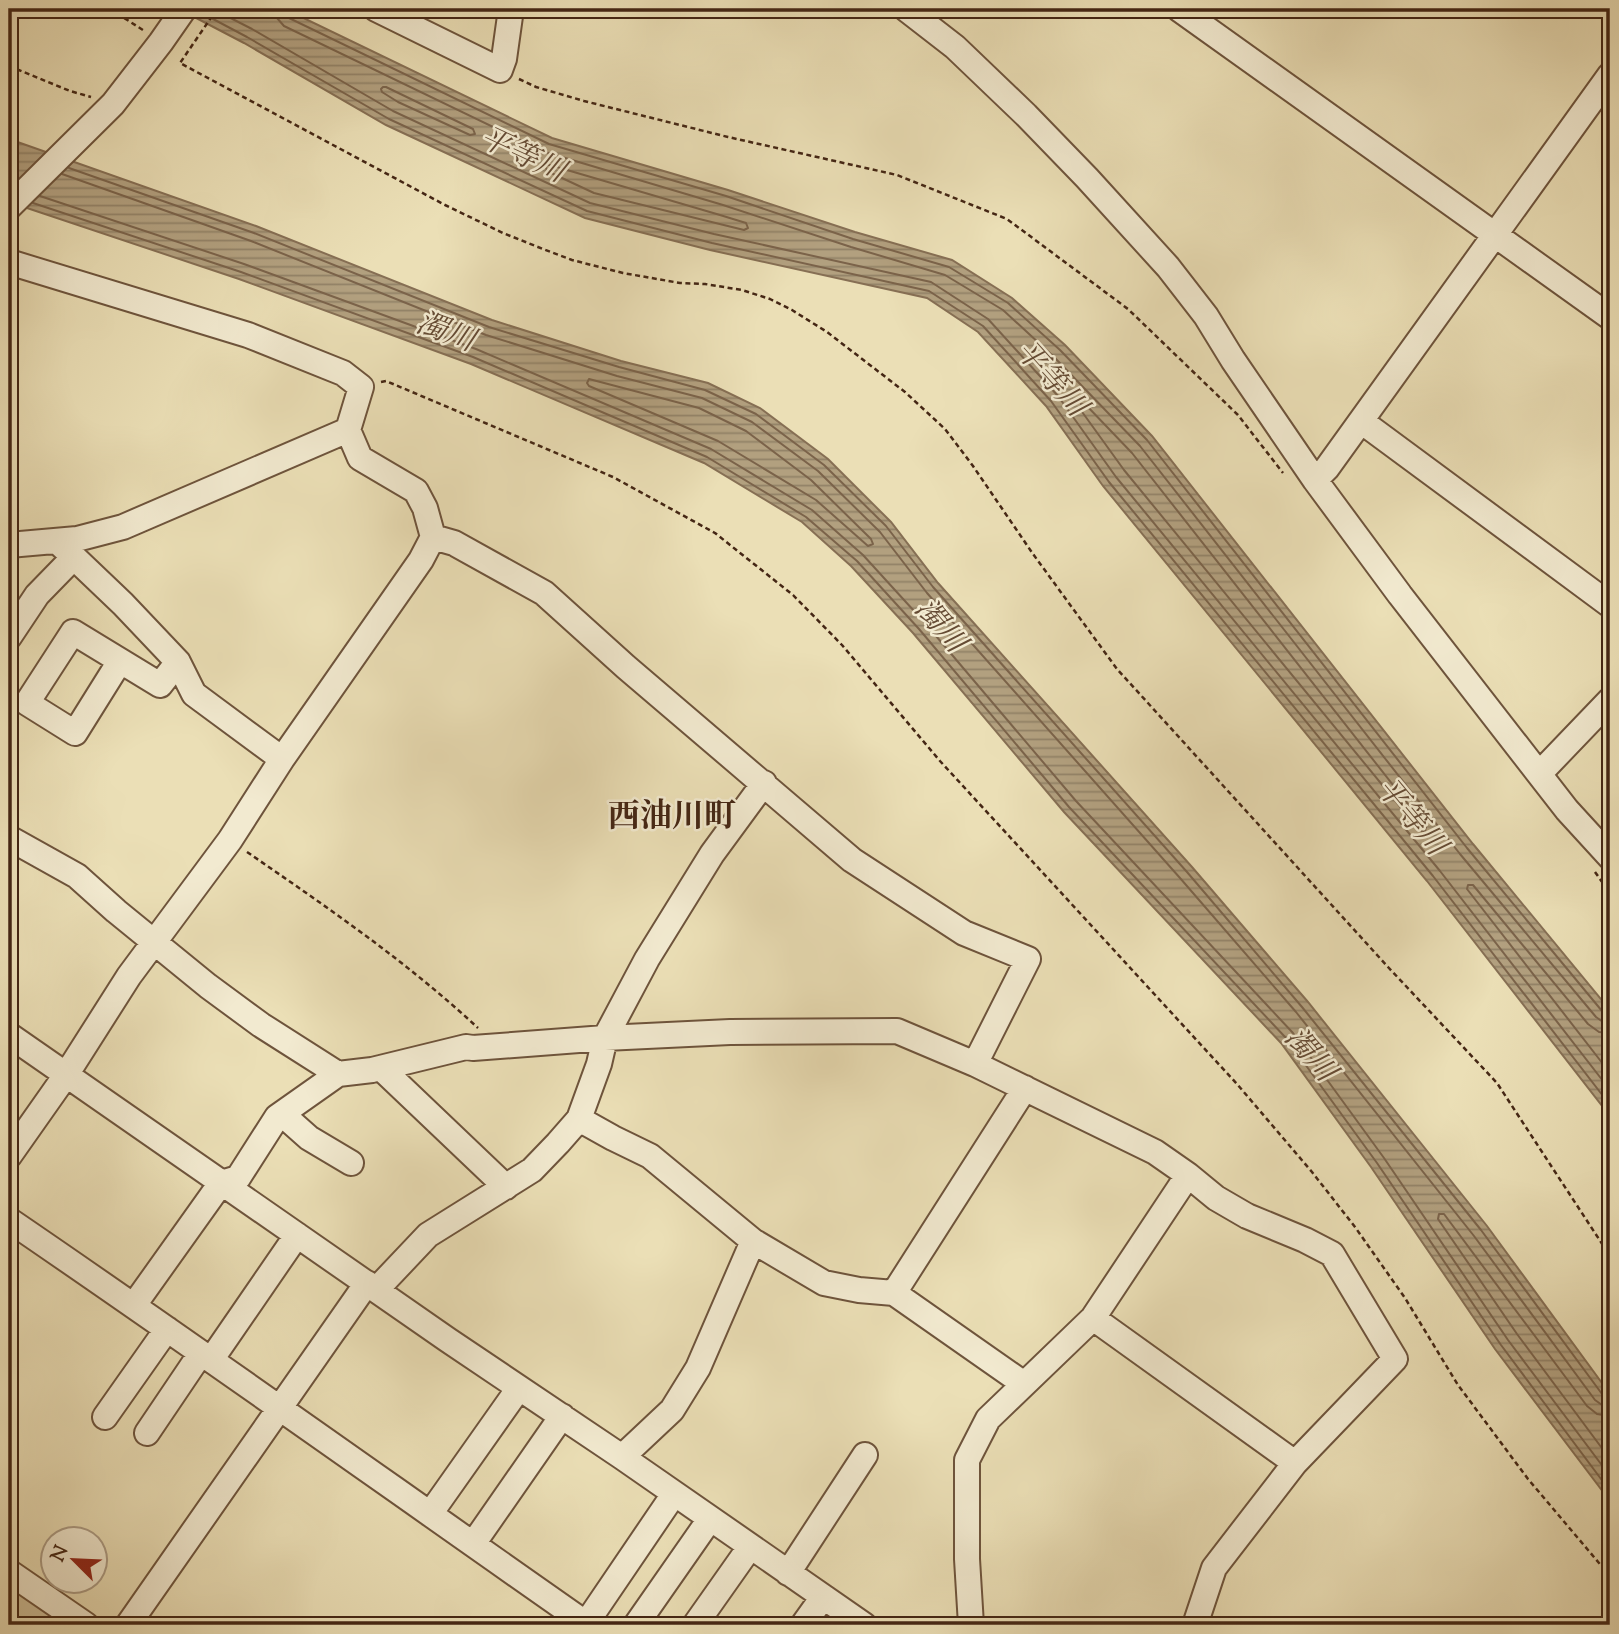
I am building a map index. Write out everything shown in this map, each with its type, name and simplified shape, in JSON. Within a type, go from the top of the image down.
[{"type":"street","points":[[9,207],[113,104],[184,9]]},
{"type":"street","points":[[376,9],[500,70],[512,9]]},
{"type":"street","points":[[906,9],[955,47],[1026,115],[1168,267],[1206,316],[1315,480],[1400,595],[1540,773],[1602,864]]},
{"type":"street","points":[[1179,9],[1610,317]]},
{"type":"street","points":[[1315,480],[1327,468],[1610,75]]},
{"type":"street","points":[[9,262],[248,335],[343,373],[360,387],[348,430],[359,458],[416,491],[425,508],[433,537],[421,560],[282,759],[230,840],[129,976],[66,1075],[9,1156]]},
{"type":"street","points":[[1360,421],[1610,605]]},
{"type":"street","points":[[9,637],[66,549],[77,539],[123,527],[348,430]]},
{"type":"street","points":[[433,537],[454,543],[544,593],[626,667],[852,860],[964,933],[1028,959],[975,1064]]},
{"type":"street","points":[[9,545],[66,549],[178,662],[194,694],[282,759]]},
{"type":"street","points":[[120,661],[160,685],[178,662]]},
{"type":"street","points":[[1540,773],[1610,700]]},
{"type":"street","points":[[128,1625],[279,1409],[372,1286],[428,1235],[532,1170],[579,1119],[599,1064],[605,1038],[646,959],[712,854],[764,783]]},
{"type":"street","points":[[9,838],[77,876],[208,986],[338,1074]]},
{"type":"street","points":[[135,1305],[221,1182],[238,1178],[277,1117],[338,1074],[382,1068],[466,1047],[730,1032],[897,1031],[975,1064],[1155,1152],[1216,1198],[1247,1216],[1332,1254],[1395,1359],[1295,1462],[1214,1568],[1195,1625]]},
{"type":"street","points":[[9,1035],[864,1625]]},
{"type":"street","points":[[382,1068],[506,1187]]},
{"type":"street","points":[[894,1293],[1025,1088]]},
{"type":"street","points":[[282,1114],[309,1138],[351,1163]]},
{"type":"street","points":[[579,1119],[650,1156],[753,1241],[824,1283],[894,1293],[1024,1384]]},
{"type":"street","points":[[971,1625],[967,1559],[967,1460],[988,1419],[1093,1318],[1188,1175]]},
{"type":"street","points":[[9,1220],[135,1305],[586,1625],[674,1494]]},
{"type":"street","points":[[147,1433],[297,1235]]},
{"type":"street","points":[[622,1457],[672,1410],[698,1368],[753,1241]]},
{"type":"street","points":[[1093,1318],[1295,1462]]},
{"type":"street","points":[[105,1417],[167,1329]]},
{"type":"street","points":[[430,1514],[519,1388]]},
{"type":"street","points":[[473,1544],[562,1416]]},
{"type":"street","points":[[788,1573],[865,1455]]},
{"type":"street","points":[[636,1625],[710,1519]]},
{"type":"street","points":[[695,1625],[750,1547]]},
{"type":"street","points":[[9,1572],[86,1625]]},
{"type":"street","points":[[803,1625],[823,1597]]},
{"type":"path","points":[[110,9],[161,42]]},
{"type":"path","points":[[217,9],[180,63],[445,205],[523,241],[572,260],[623,273],[742,290],[769,299],[827,332],[905,392],[945,429],[1117,669],[1497,1083],[1610,1256]]},
{"type":"path","points":[[9,66],[70,91],[113,104]]},
{"type":"path","points":[[500,70],[536,87],[584,101],[897,175],[1007,219],[1128,309],[1238,415],[1289,480]]},
{"type":"path","points":[[360,387],[386,381],[613,477],[715,533],[793,595],[842,645],[940,761],[1237,1084],[1312,1172],[1405,1298],[1466,1396],[1528,1479],[1610,1576]]},
{"type":"path","points":[[230,840],[382,947],[432,986],[478,1028],[477,1035]]},
{"type":"path","points":[[1602,864],[1610,893]]},
{"type":"path","points":[[9,1622],[13,1625]]},
{"type":"shaded area","points":[[9,1587],[65,1625],[9,1625]]},
{"type":"water","name":"平等川","points":[[179,9],[285,9],[552,138],[952,260],[1012,298],[1065,345],[1152,436],[1473,844],[1610,1010],[1610,1116],[1427,881],[1103,486],[1046,406],[978,332],[927,298],[710,250],[585,218],[386,125],[244,43]]},
{"type":"water","name":"濁川","points":[[9,139],[256,226],[492,320],[621,361],[708,383],[760,408],[828,459],[891,522],[938,583],[1192,867],[1308,1002],[1487,1226],[1610,1394],[1610,1501],[1495,1349],[1371,1167],[1281,1043],[1064,812],[913,633],[851,566],[802,522],[704,463],[471,364],[239,279],[9,202]]},
{"type":"district","name":"西油川町","points":[[672,815]]}]
